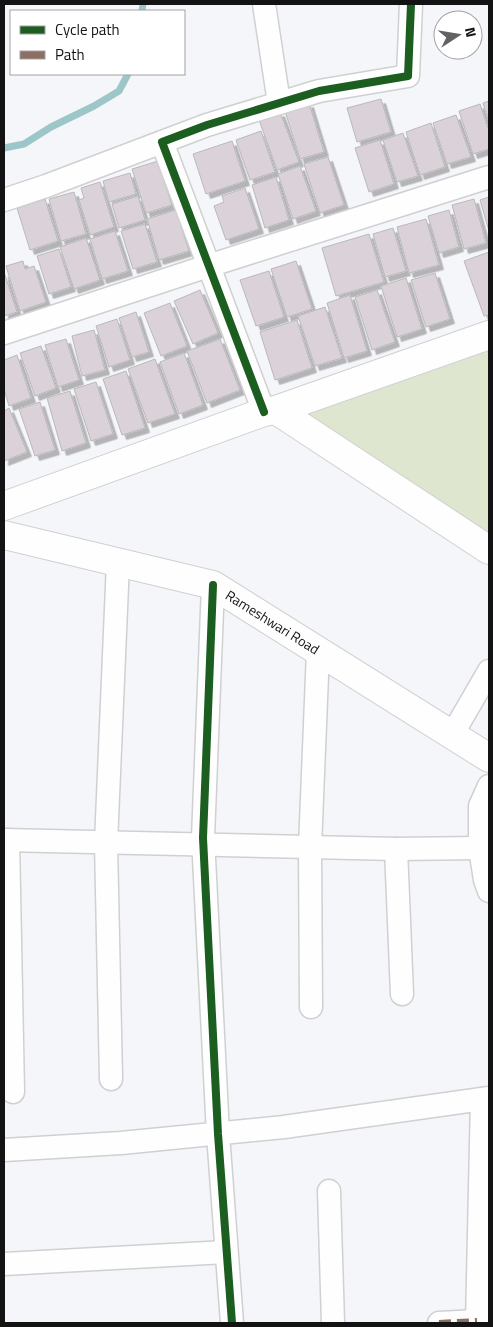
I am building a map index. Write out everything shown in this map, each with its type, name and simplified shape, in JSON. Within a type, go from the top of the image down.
[{"type":"street","points":[[264,4],[278,103]]},
{"type":"street","points":[[4,200],[207,125],[278,103],[319,91],[408,76],[411,4]]},
{"type":"street","points":[[162,142],[208,266],[270,411],[489,550]]},
{"type":"street","points":[[4,333],[489,177]]},
{"type":"street","points":[[4,506],[489,335]]},
{"type":"street","name":"Rameshwari Road","points":[[4,535],[213,585],[489,758]]},
{"type":"street","points":[[111,1079],[106,842],[118,562]]},
{"type":"street","points":[[213,585],[204,845],[218,1134],[232,1323]]},
{"type":"street","points":[[311,1007],[310,848],[318,651]]},
{"type":"street","points":[[452,735],[489,671]]},
{"type":"street","points":[[489,786],[480,806],[480,848],[485,880],[489,891]]},
{"type":"street","points":[[13,1092],[6,840],[310,848],[480,848]]},
{"type":"street","points":[[396,849],[402,994]]},
{"type":"street","points":[[4,1150],[218,1134],[284,1127],[486,1098],[477,1322],[439,1323]]},
{"type":"street","points":[[329,1191],[333,1323]]},
{"type":"street","points":[[4,1264],[226,1252]]},
{"type":"green space","points":[[489,350],[489,538],[293,415]]},
{"type":"building","points":[[381,99],[391,132],[357,142],[347,108]]},
{"type":"building","points":[[489,101],[489,122],[483,103]]},
{"type":"building","points":[[309,103],[324,152],[300,159],[285,111]]},
{"type":"building","points":[[480,104],[489,131],[489,149],[473,154],[459,111]]},
{"type":"building","points":[[280,112],[299,162],[277,170],[259,120]]},
{"type":"building","points":[[456,115],[471,157],[447,164],[433,123]]},
{"type":"building","points":[[431,123],[445,167],[420,175],[406,132]]},
{"type":"building","points":[[261,131],[275,172],[250,180],[236,140]]},
{"type":"building","points":[[403,133],[418,176],[397,182],[383,140]]},
{"type":"building","points":[[380,140],[394,184],[369,192],[355,148]]},
{"type":"building","points":[[232,141],[245,181],[206,194],[193,154]]},
{"type":"building","points":[[328,157],[344,205],[320,213],[304,164]]},
{"type":"building","points":[[158,161],[172,205],[146,213],[132,169]]},
{"type":"building","points":[[300,166],[316,211],[293,219],[278,174]]},
{"type":"building","points":[[130,173],[136,194],[109,202],[103,181]]},
{"type":"building","points":[[276,177],[289,220],[265,228],[252,185]]},
{"type":"building","points":[[100,182],[114,227],[90,235],[79,200],[84,198],[81,188]]},
{"type":"building","points":[[245,188],[259,229],[226,240],[214,206],[224,202],[222,196]]},
{"type":"building","points":[[74,192],[86,234],[61,241],[49,199]]},
{"type":"building","points":[[138,196],[145,220],[119,228],[112,204]]},
{"type":"building","points":[[489,197],[489,231],[480,200]]},
{"type":"building","points":[[45,199],[58,241],[30,250],[17,208]]},
{"type":"building","points":[[474,199],[486,243],[464,249],[452,205]]},
{"type":"building","points":[[176,210],[189,251],[159,260],[147,219]]},
{"type":"building","points":[[449,210],[459,247],[439,253],[428,216]]},
{"type":"building","points":[[426,219],[439,265],[409,273],[397,227]]},
{"type":"building","points":[[145,224],[157,262],[133,269],[121,231]]},
{"type":"building","points":[[393,228],[406,271],[385,277],[373,234]]},
{"type":"building","points":[[115,231],[128,271],[102,279],[90,239]]},
{"type":"building","points":[[369,234],[384,282],[336,296],[322,248]]},
{"type":"building","points":[[86,238],[100,280],[74,289],[60,247]]},
{"type":"building","points":[[59,249],[71,287],[49,294],[37,256]]},
{"type":"building","points":[[489,252],[489,315],[484,316],[464,261]]},
{"type":"building","points":[[23,261],[25,269],[34,266],[46,302],[20,311],[6,266]]},
{"type":"building","points":[[296,261],[312,309],[287,317],[271,269]]},
{"type":"building","points":[[269,271],[284,317],[256,326],[240,280]]},
{"type":"building","points":[[4,272],[17,312],[4,316]]},
{"type":"building","points":[[435,273],[450,319],[426,327],[411,280]]},
{"type":"building","points":[[406,278],[422,329],[397,337],[381,286]]},
{"type":"building","points":[[200,290],[218,333],[193,344],[174,301]]},
{"type":"building","points":[[377,290],[395,342],[372,350],[355,297]]},
{"type":"building","points":[[350,295],[367,351],[344,358],[327,303]]},
{"type":"building","points":[[170,303],[187,346],[161,356],[144,313]]},
{"type":"building","points":[[325,307],[342,358],[315,366],[298,316]]},
{"type":"building","points":[[136,312],[149,352],[132,357],[119,318]]},
{"type":"building","points":[[117,319],[130,360],[109,367],[96,326]]},
{"type":"building","points":[[297,320],[312,368],[275,380],[260,332]]},
{"type":"building","points":[[94,330],[105,370],[82,376],[72,336]]},
{"type":"building","points":[[66,339],[79,380],[58,387],[45,345]]},
{"type":"building","points":[[220,339],[240,390],[207,403],[187,351]]},
{"type":"building","points":[[41,346],[56,388],[35,396],[20,353]]},
{"type":"building","points":[[184,353],[203,405],[179,414],[160,362]]},
{"type":"building","points":[[17,355],[31,398],[9,406],[4,389],[4,360]]},
{"type":"building","points":[[155,359],[175,414],[148,423],[128,369]]},
{"type":"building","points":[[126,371],[145,428],[122,435],[103,379]]},
{"type":"building","points":[[96,382],[113,434],[91,441],[74,389]]},
{"type":"building","points":[[70,391],[86,443],[62,451],[47,398]]},
{"type":"building","points":[[40,402],[55,450],[35,456],[19,409]]},
{"type":"building","points":[[9,408],[27,452],[4,461],[4,411]]},
{"type":"waterway","points":[[142,10],[143,4]]},
{"type":"waterway","points":[[4,148],[24,144],[51,127],[94,106],[119,91],[127,75]]},
{"type":"marked path","points":[[439,1323],[477,1321]]},
{"type":"cycle path","points":[[264,412],[162,142],[207,125],[319,91],[408,76],[411,4]]},
{"type":"cycle path","points":[[213,585],[203,838],[218,1134],[232,1323]]}]
